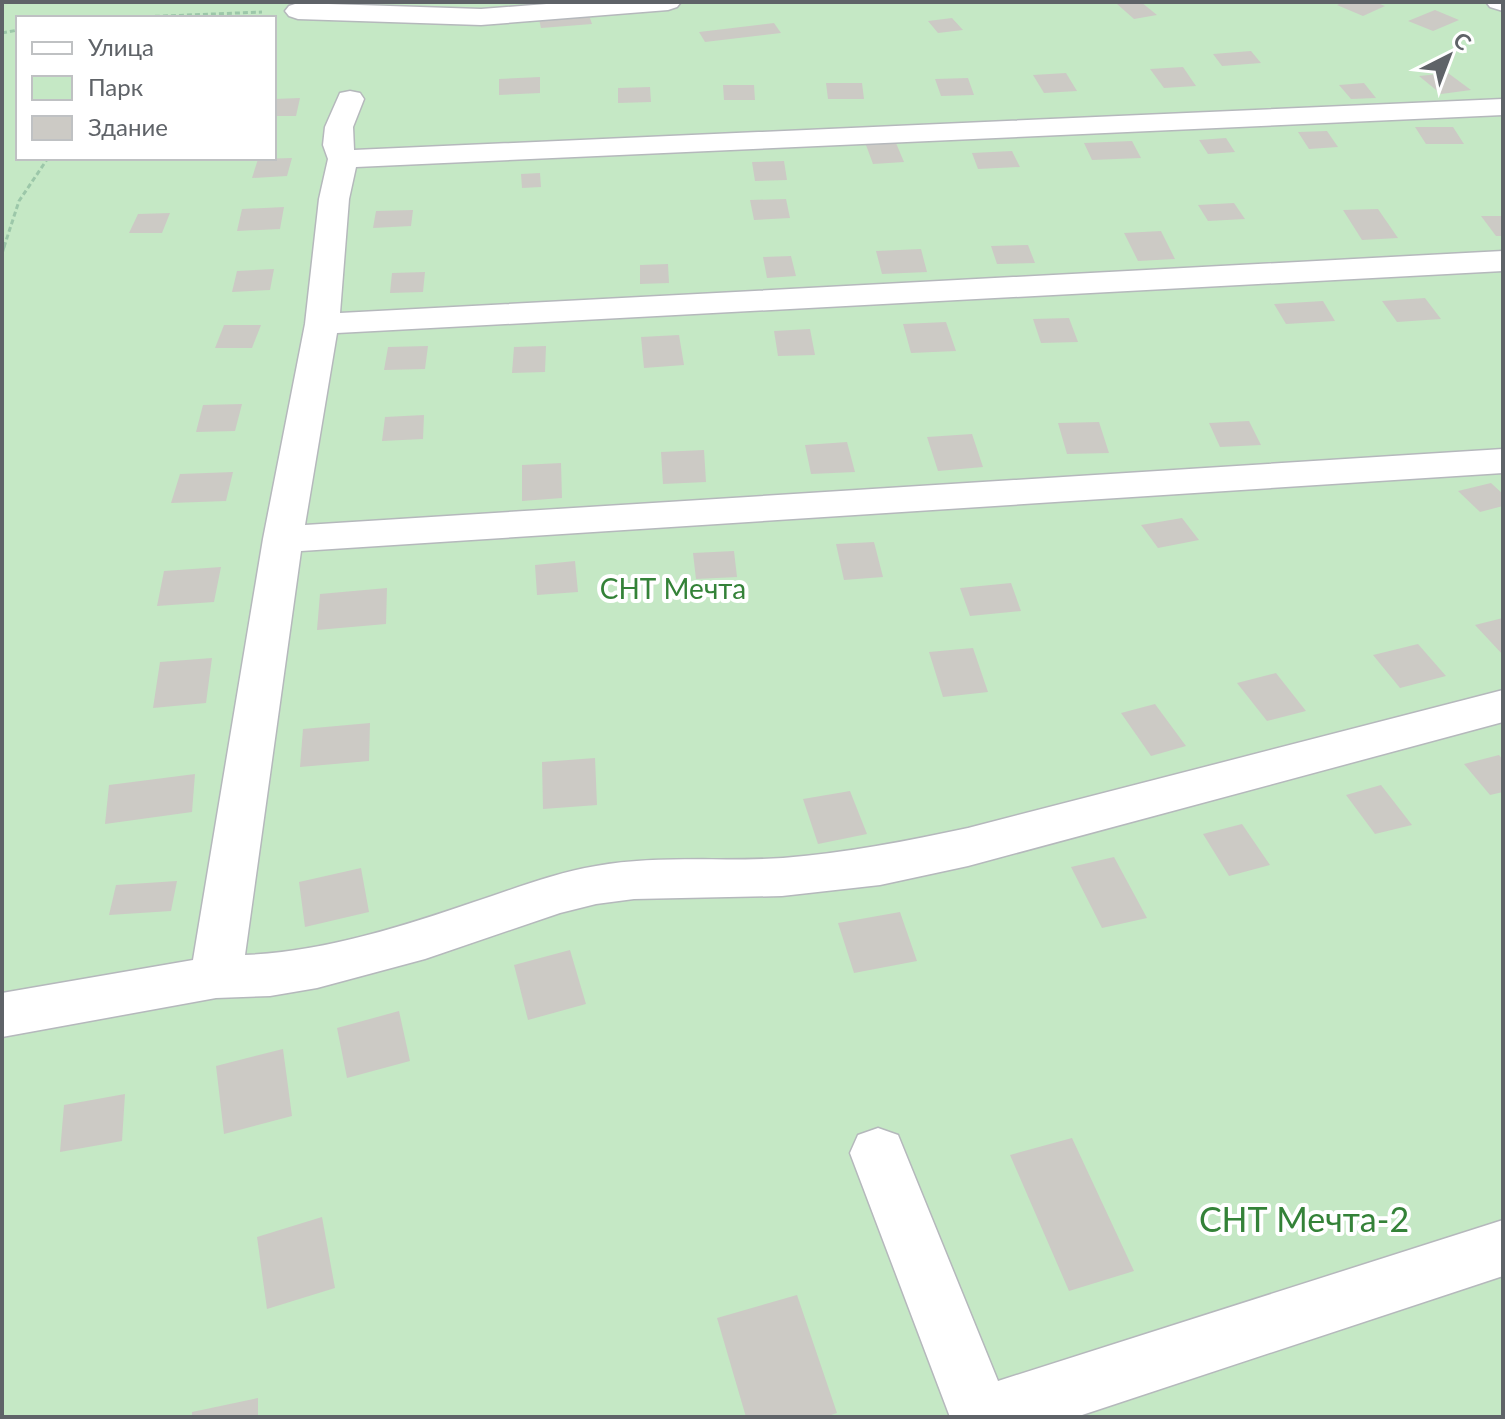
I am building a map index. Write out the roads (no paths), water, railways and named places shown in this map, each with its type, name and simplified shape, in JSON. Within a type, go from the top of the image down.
[{"type":"lane","points":[[283,8],[427,17],[530,8],[668,2]]},
{"type":"lane","points":[[216,977],[283,539],[322,324],[334,199],[343,159],[338,145],[339,127],[350,99]]},
{"type":"lane","points":[[343,159],[1503,107]]},
{"type":"lane","points":[[322,324],[1503,261]]},
{"type":"lane","points":[[283,539],[1503,461]]},
{"type":"lane","points":[[2,1015],[216,977],[270,975],[317,967],[425,939],[557,894],[596,885],[634,880],[782,877],[880,866],[968,847],[1503,706]]},
{"type":"lane","points":[[878,1153],[981,1417],[1503,1248]]},
{"type":"park label","name":"СНТ Мечта","points":[[673,589]]},
{"type":"park label","name":"СНТ Мечта-2","points":[[1304,1220]]}]
